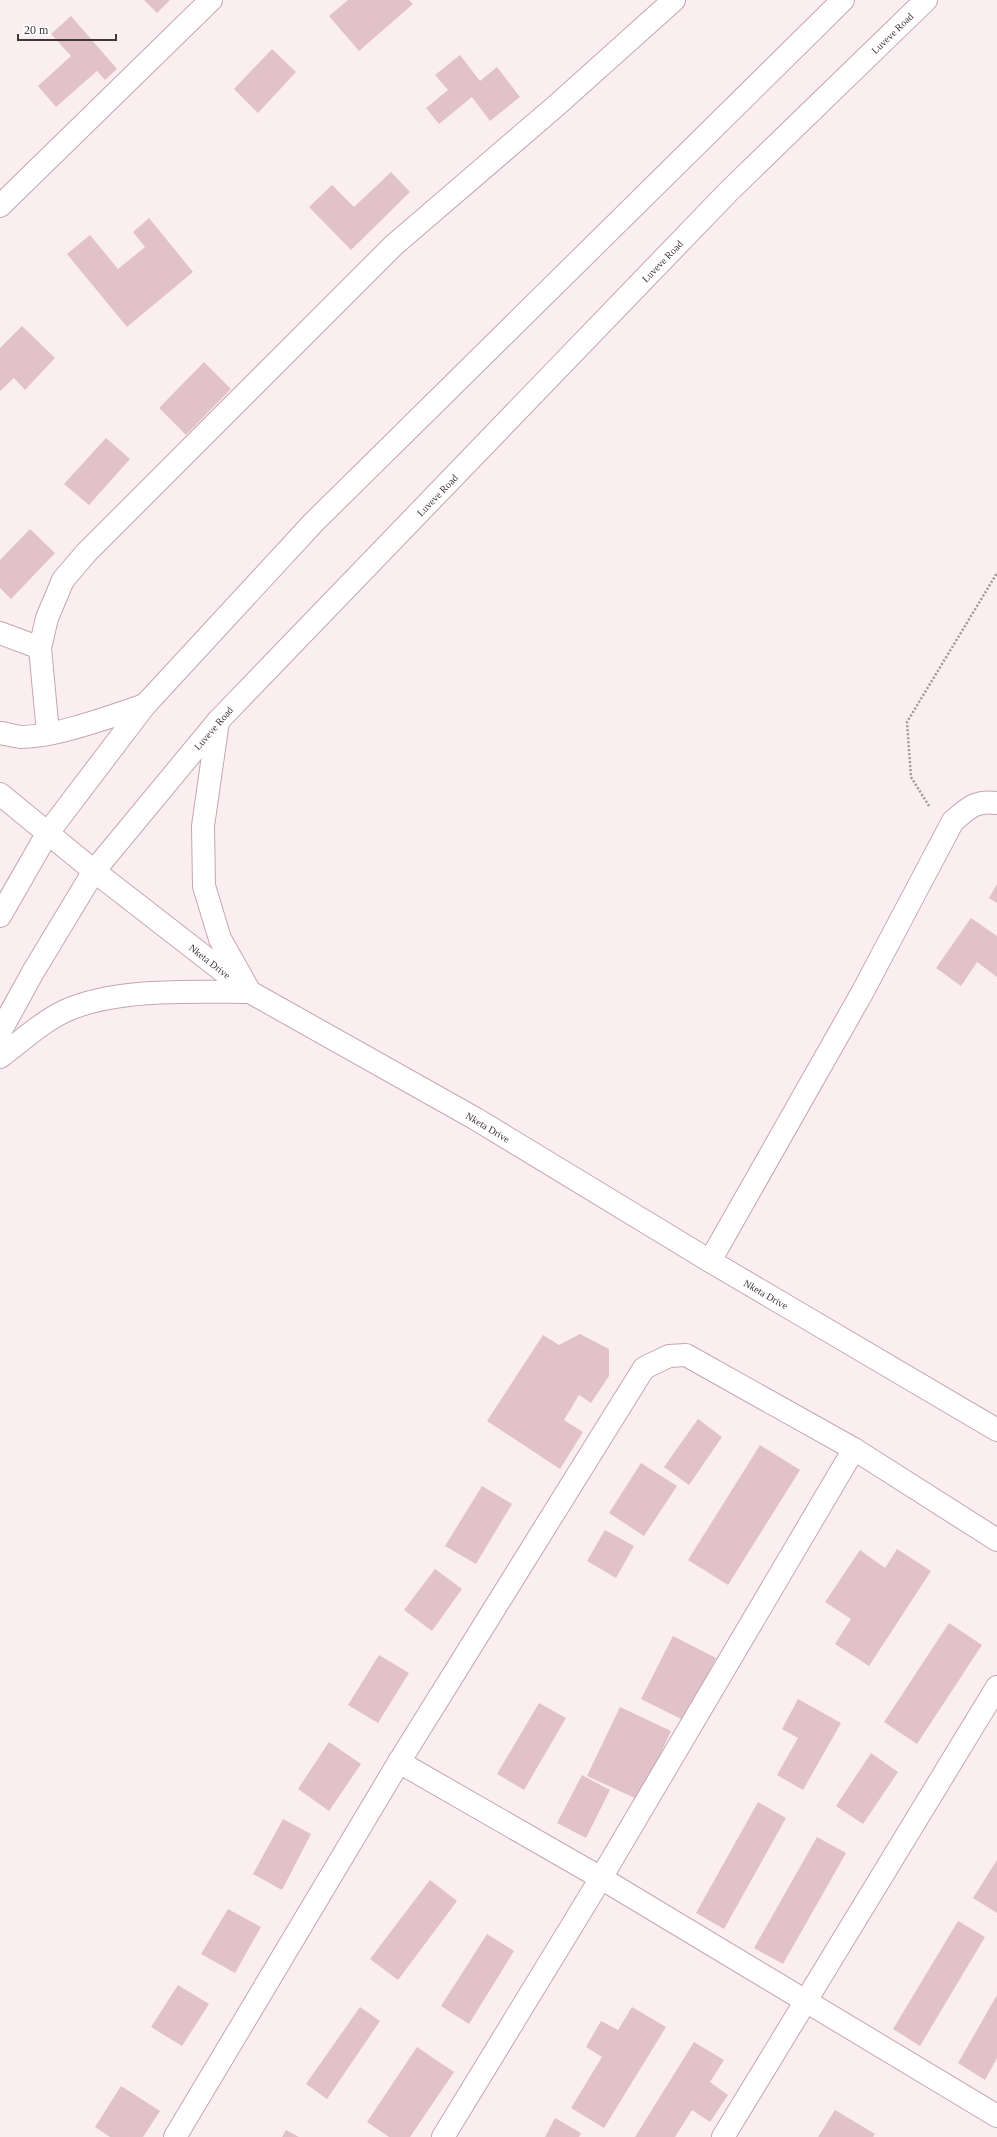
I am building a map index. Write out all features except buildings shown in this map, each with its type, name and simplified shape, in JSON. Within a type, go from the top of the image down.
[{"type":"street","points":[[0,206],[211,0]]},
{"type":"street","points":[[48,733],[40,648],[47,618],[63,580],[86,553],[394,245],[551,110],[674,0]]},
{"type":"street","points":[[0,916],[47,834],[145,705],[313,523],[843,0]]},
{"type":"street","name":"Luveve Road","points":[[0,1032],[33,972],[94,871],[218,721],[729,191],[926,0]]},
{"type":"street","points":[[0,633],[40,648]]},
{"type":"street","points":[[0,733],[21,736],[48,733],[97,721],[145,705]]},
{"type":"street","points":[[0,1057],[45,1023],[72,1008],[104,998],[165,993],[250,992],[220,939],[204,886],[203,826],[218,721]]},
{"type":"street","name":"Nketa Drive","points":[[0,794],[47,834],[250,992],[476,1119],[710,1261],[997,1430]]},
{"type":"street","points":[[710,1261],[862,993],[953,821],[970,806],[984,802],[997,803]]},
{"type":"street","points":[[175,2137],[399,1762],[644,1368],[669,1356],[686,1355],[854,1449],[997,1540]]},
{"type":"street","points":[[443,2137],[601,1878],[854,1449]]},
{"type":"street","points":[[723,2137],[997,1687]]},
{"type":"street","points":[[399,1762],[601,1878],[997,2116]]},
{"type":"path","points":[[946,833],[911,777],[906,722],[997,573]]}]
